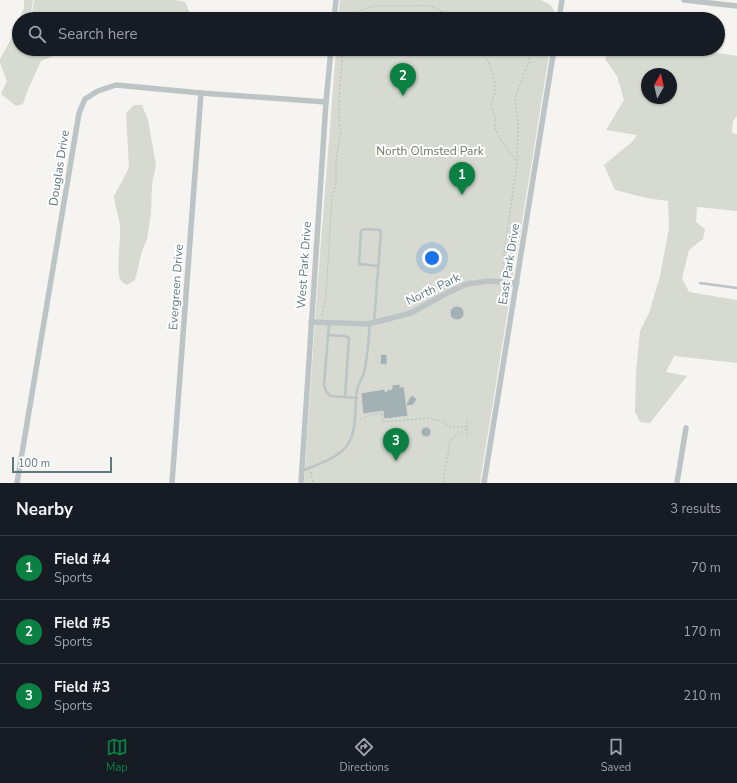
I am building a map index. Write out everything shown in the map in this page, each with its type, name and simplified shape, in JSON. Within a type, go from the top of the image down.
[{"type":"street","points":[[335,12],[336,0]]},
{"type":"street","points":[[560,12],[562,0]]},
{"type":"street","points":[[684,0],[737,6]]},
{"type":"street","name":"West Park Drive","points":[[301,483],[330,56]]},
{"type":"street","name":"East Park Drive","points":[[484,483],[553,56]]},
{"type":"street","name":"Douglas Drive","points":[[17,483],[79,113],[85,99],[98,91],[116,85],[326,102]]},
{"type":"street","name":"Evergreen Drive","points":[[172,483],[202,93]]},
{"type":"street","name":"North Park","points":[[311,322],[372,323],[411,313],[467,284],[488,281],[517,284]]},
{"type":"street","points":[[677,483],[686,428]]},
{"type":"lane","points":[[302,471],[336,455],[344,449],[349,442],[354,421],[357,389],[364,374],[367,357],[372,323],[378,266],[381,232],[380,230],[364,229],[361,231],[359,264],[378,266]]},
{"type":"lane","points":[[700,283],[737,288]]},
{"type":"lane","points":[[329,323],[324,385],[326,392],[330,396],[357,398]]},
{"type":"lane","points":[[328,335],[350,338],[345,398]]},
{"type":"path","points":[[358,12],[375,6],[391,7],[421,5],[431,6],[443,12]]},
{"type":"path","points":[[321,316],[326,297],[332,196],[336,185],[336,159],[341,132],[339,122],[339,99],[342,56]]},
{"type":"path","points":[[484,56],[489,63],[495,83],[495,92],[491,105],[495,128],[499,137],[517,163]]},
{"type":"path","points":[[500,277],[517,163],[518,123],[515,97],[530,56]]},
{"type":"path","points":[[354,421],[374,414],[382,413],[383,422],[428,418],[440,421],[451,427],[467,427]]},
{"type":"path","points":[[467,419],[467,435]]},
{"type":"path","points":[[443,483],[450,442],[467,427]]},
{"type":"path","points":[[311,472],[313,483]]},
{"type":"green space","points":[[24,0],[33,0],[31,12],[22,12]]},
{"type":"green space","points":[[34,0],[175,0],[185,2],[190,12],[32,12]]},
{"type":"green space","points":[[340,0],[540,0],[552,6],[554,12],[339,12]]},
{"type":"green space","points":[[12,36],[12,56],[53,56],[41,61],[23,104],[16,106],[1,94],[7,81],[0,63],[0,59]]},
{"type":"green space","points":[[725,54],[737,56],[737,116],[733,121],[732,133],[737,134],[737,211],[697,207],[696,222],[705,229],[703,239],[689,250],[682,278],[689,292],[737,300],[737,363],[674,356],[666,372],[687,376],[650,423],[640,422],[635,412],[636,372],[640,331],[649,313],[660,276],[669,228],[668,201],[646,198],[615,190],[604,165],[632,142],[637,135],[606,130],[624,100],[617,76],[605,59],[606,56],[725,56]]},
{"type":"green space","name":"North Olmsted Park","points":[[335,56],[549,56],[480,483],[304,483]]},
{"type":"green space","points":[[134,105],[142,105],[148,120],[156,165],[152,184],[151,214],[147,239],[142,251],[135,280],[127,285],[120,279],[119,275],[120,227],[114,196],[129,168],[126,113]]},
{"type":"building","points":[[457,306],[462,308],[464,313],[462,318],[457,320],[452,318],[450,313],[452,308]]},
{"type":"building","points":[[381,354],[387,355],[387,365],[380,364]]},
{"type":"building","points":[[400,384],[400,387],[404,387],[408,416],[384,419],[383,411],[363,414],[361,393],[385,389],[385,392],[392,389],[392,385]]},
{"type":"building","points":[[412,395],[417,399],[413,405],[407,406],[406,402],[408,402]]},
{"type":"building","points":[[424,427],[428,427],[430,428],[430,436],[424,437],[421,434],[421,430]]},
{"type":"place","name":"Field #5","points":[[403,96]]},
{"type":"place","name":"Field #4","points":[[462,195]]},
{"type":"place","name":"Field #3","points":[[396,461]]}]
